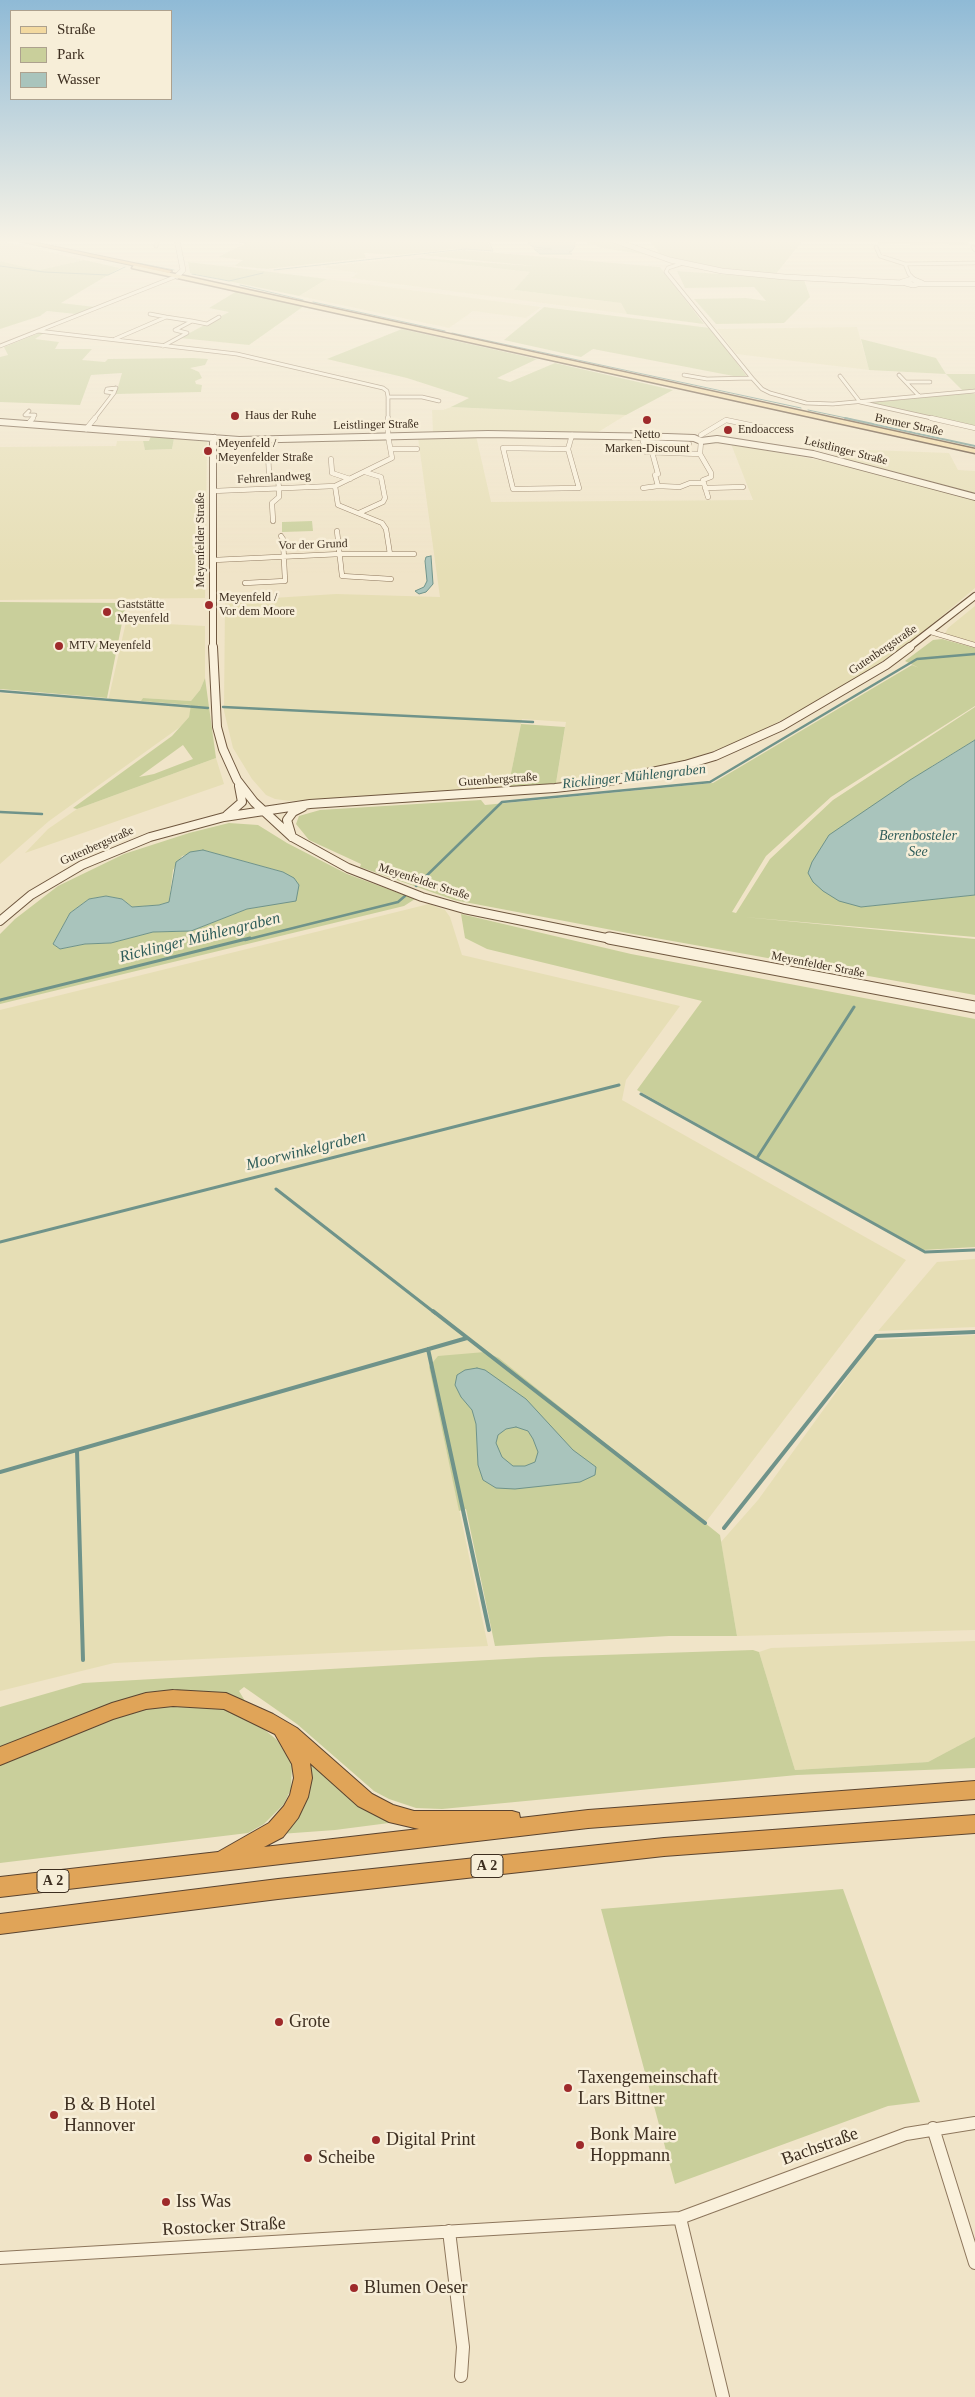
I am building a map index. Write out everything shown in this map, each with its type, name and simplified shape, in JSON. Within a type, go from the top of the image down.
[{"type":"highway","points":[[0,1756],[112,1710],[146,1701],[173,1698],[226,1701],[267,1720],[291,1734],[365,1800],[389,1813],[414,1820],[438,1821],[588,1819]]},
{"type":"highway","points":[[219,1862],[276,1830],[291,1812],[302,1787],[301,1762],[291,1744],[267,1720]]},
{"type":"highway","name":"A 2","points":[[0,1888],[588,1819],[975,1790]]},
{"type":"highway","name":"A 2","points":[[0,1924],[278,1889],[664,1847],[975,1824]]},
{"type":"main road","name":"Bremer Straße","points":[[528,352],[975,450]]},
{"type":"street","points":[[212,352],[247,356],[379,386],[387,391],[388,436],[392,458],[336,486],[338,505],[382,523],[386,529],[390,554]]},
{"type":"street","points":[[731,352],[762,389],[798,402],[833,404],[975,391]]},
{"type":"street","points":[[684,375],[707,379],[752,378]]},
{"type":"street","points":[[899,375],[919,396]]},
{"type":"street","points":[[840,376],[860,402],[975,428]]},
{"type":"street","points":[[906,382],[930,382]]},
{"type":"street","points":[[86,429],[114,393]]},
{"type":"street","points":[[388,397],[422,397],[439,401]]},
{"type":"street","points":[[28,424],[35,415],[25,415],[29,411]]},
{"type":"street","points":[[708,497],[703,480],[711,477],[711,473],[700,454],[701,438],[708,429],[726,420],[769,429]]},
{"type":"street","name":"Leistlinger Straße","points":[[0,422],[215,438],[488,434],[701,438],[813,454],[975,497]]},
{"type":"street","points":[[568,449],[503,448],[513,490],[579,488],[568,449],[572,435]]},
{"type":"street","name":"Meyenfelder Straße","points":[[215,438],[213,442],[213,670],[217,727],[223,749],[237,780],[262,810],[292,837],[315,852],[373,879],[422,897],[464,909],[543,926],[975,1007]]},
{"type":"street","points":[[689,444],[643,442],[646,452],[700,454]]},
{"type":"street","points":[[391,450],[417,448]]},
{"type":"street","points":[[652,452],[657,468],[658,474],[655,475],[658,486]]},
{"type":"street","points":[[268,453],[270,474],[278,480],[279,488],[279,497],[272,503],[273,520]]},
{"type":"street","points":[[330,459],[332,473],[350,479]]},
{"type":"street","points":[[359,513],[383,502],[384,498],[381,477],[365,472]]},
{"type":"street","points":[[643,488],[658,486],[680,487],[690,483],[743,487]]},
{"type":"street","name":"Fehrenlandweg","points":[[214,491],[336,486]]},
{"type":"street","points":[[337,531],[342,576],[391,579]]},
{"type":"street","points":[[245,583],[285,581],[283,539],[280,536]]},
{"type":"street","name":"Vor der Grund","points":[[214,560],[340,554],[414,554]]},
{"type":"street","name":"Gutenbergstraße","points":[[0,921],[31,895],[82,865],[150,837],[224,817],[310,804],[555,788],[618,780],[685,765],[743,745],[782,726],[886,665],[975,596]]},
{"type":"street","points":[[931,632],[975,645]]},
{"type":"street","points":[[224,817],[235,810],[242,802],[237,780]]},
{"type":"street","points":[[292,837],[287,820],[290,815],[310,804]]},
{"type":"street","name":"Bachstraße","points":[[680,2218],[906,2134],[933,2128],[975,2123]]},
{"type":"street","points":[[933,2128],[975,2263]]},
{"type":"street","points":[[680,2218],[723,2397]]},
{"type":"street","name":"Rostocker Straße","points":[[0,2258],[680,2218]]},
{"type":"street","points":[[449,2231],[463,2347],[461,2376]]},
{"type":"shaded area","points":[[734,352],[864,352],[869,370],[736,354]]},
{"type":"shaded area","points":[[451,407],[626,415],[595,434],[433,433],[432,410],[443,410]]},
{"type":"shaded area","points":[[476,436],[491,502],[753,500],[731,444],[829,462],[975,500],[975,588],[924,631],[880,663],[814,704],[740,741],[683,762],[596,779],[556,783],[566,722],[522,719],[508,788],[290,801],[275,799],[266,795],[252,779],[233,748],[224,711],[225,601],[336,594],[440,597],[418,438]]},
{"type":"shaded area","points":[[174,438],[207,442],[205,598],[0,600],[0,447],[116,446],[117,441],[143,441],[145,450],[172,449]]},
{"type":"shaded area","points":[[845,449],[949,453],[958,470],[975,471],[975,493],[834,456]]},
{"type":"shaded area","points":[[975,606],[975,643],[945,634],[948,628]]},
{"type":"shaded area","points":[[126,622],[205,626],[205,678],[200,690],[191,701],[143,698],[142,701],[192,705],[189,717],[180,727],[49,821],[0,864],[0,693],[108,701]]},
{"type":"shaded area","points":[[216,758],[224,784],[25,853],[48,829],[77,809]]},
{"type":"shaded area","points":[[429,904],[445,910],[450,917],[462,955],[680,1006],[626,1080],[622,1100],[906,1260],[705,1523],[499,1358],[429,1367],[488,1646],[114,1663],[0,1691],[0,1010]]},
{"type":"shaded area","points":[[975,1259],[975,1327],[878,1331],[937,1262]]},
{"type":"shaded area","points":[[975,1335],[975,1630],[737,1636],[721,1542],[758,1500],[874,1340]]},
{"type":"shaded area","points":[[975,1641],[975,1737],[928,1762],[795,1770],[759,1652],[771,1648]]},
{"type":"green space","points":[[6,352],[89,352],[82,360],[105,362],[108,359],[208,359],[205,365],[190,368],[199,372],[202,378],[195,381],[196,384],[202,385],[201,392],[116,394],[122,373],[91,375],[80,405],[0,402],[0,357],[8,355]]},
{"type":"green space","points":[[345,352],[505,352],[537,359],[497,378],[510,382],[555,363],[673,390],[626,415],[451,407],[469,398],[407,378],[327,359]]},
{"type":"green space","points":[[558,352],[589,352],[581,357]]},
{"type":"green space","points":[[608,352],[728,352],[749,379]]},
{"type":"green space","points":[[864,352],[912,352],[936,358],[946,374],[869,370]]},
{"type":"green space","points":[[946,374],[975,374],[975,389],[963,391]]},
{"type":"green space","points":[[965,393],[975,394],[975,426],[868,403]]},
{"type":"green space","points":[[151,436],[174,438],[172,449],[145,450],[143,441],[149,441]]},
{"type":"green space","points":[[312,521],[313,531],[282,532],[282,522]]},
{"type":"green space","name":"MTV Meyenfeld","points":[[0,602],[126,603],[107,698],[0,689]]},
{"type":"green space","points":[[942,639],[975,648],[975,706],[831,797],[766,856],[732,912],[736,913],[770,859],[833,800],[975,707],[975,740],[932,766],[860,907],[975,895],[975,937],[744,917],[975,939],[975,995],[454,900],[360,867],[361,864],[309,840],[296,824],[299,816],[320,810],[481,800],[485,805],[713,783],[912,665],[919,668],[905,661],[933,640]]},
{"type":"green space","points":[[205,678],[216,758],[77,809],[73,808],[172,736],[189,717],[191,705],[141,701],[143,698],[191,701],[200,690]],"holes":[[[183,745],[193,759],[154,774],[139,777]]]},
{"type":"green space","points":[[521,724],[565,727],[556,783],[508,788]]},
{"type":"green space","points":[[229,823],[258,825],[287,843],[347,874],[415,899],[404,906],[0,1004],[0,934],[15,919],[58,886],[124,854],[189,833]],"holes":[[[203,850],[283,872],[259,907],[247,909],[191,931],[153,932],[111,943],[85,944],[60,949],[53,944],[70,913],[89,899],[106,896],[122,899],[132,907],[159,905],[169,902],[173,870],[182,856]]]},
{"type":"green space","points":[[461,914],[631,954],[975,1019],[975,1247],[923,1250],[637,1090],[702,1001],[487,949],[465,938]]},
{"type":"green space","points":[[485,1352],[499,1358],[720,1535],[737,1636],[669,1636],[495,1646],[466,1509],[459,1511],[429,1367],[438,1356]]},
{"type":"green space","points":[[753,1650],[759,1652],[795,1770],[928,1762],[975,1737],[975,1768],[797,1775],[442,1809],[416,1808],[389,1799],[374,1791],[297,1724],[244,1687],[239,1691],[260,1726],[277,1740],[292,1764],[291,1789],[284,1804],[264,1824],[248,1833],[0,1863],[0,1707],[83,1683],[542,1657]]},
{"type":"green space","points":[[302,1750],[361,1804],[389,1823],[335,1830],[280,1834]]},
{"type":"green space","points":[[843,1889],[920,2102],[888,2106],[675,2184],[601,1909]]},
{"type":"water","points":[[431,556],[433,584],[426,592],[419,594],[415,591],[424,587],[427,581],[425,561],[426,557]]},
{"type":"water","name":"Berenbosteler See","points":[[975,740],[975,895],[861,907],[839,901],[813,882],[808,873],[812,862],[829,835],[910,780]]},
{"type":"water","points":[[203,850],[283,872],[294,878],[299,885],[296,901],[247,909],[191,931],[153,932],[111,943],[85,944],[60,949],[53,944],[70,913],[89,899],[106,896],[122,899],[132,907],[159,905],[169,902],[176,862],[190,852]]},
{"type":"water","points":[[477,1368],[485,1370],[526,1399],[573,1450],[596,1467],[595,1475],[580,1482],[515,1489],[496,1488],[483,1480],[478,1465],[476,1424],[472,1410],[461,1397],[455,1385],[457,1375],[465,1370]],"holes":[[[516,1427],[528,1431],[538,1452],[535,1462],[525,1466],[513,1466],[502,1457],[496,1443],[498,1435],[506,1429]]]},
{"type":"waterway","points":[[540,352],[801,408]]},
{"type":"waterway","points":[[808,410],[851,419]]},
{"type":"waterway","points":[[845,418],[975,446]]},
{"type":"waterway","name":"Ricklinger Mühlengraben","points":[[416,886],[502,802],[710,782],[917,659],[975,654]]},
{"type":"waterway","points":[[0,691],[208,708]]},
{"type":"waterway","points":[[223,707],[533,722]]},
{"type":"waterway","points":[[0,812],[42,814]]},
{"type":"waterway","name":"Ricklinger Mühlengraben","points":[[245,940],[398,902],[405,896]]},
{"type":"waterway","name":"Ricklinger Mühlengraben","points":[[0,1000],[250,938]]},
{"type":"waterway","points":[[757,1158],[854,1007]]},
{"type":"waterway","name":"Moorwinkelgraben","points":[[0,1242],[619,1085]]},
{"type":"waterway","points":[[641,1094],[925,1252],[975,1250]]},
{"type":"waterway","points":[[276,1189],[435,1313]]},
{"type":"waterway","points":[[433,1311],[705,1523]]},
{"type":"waterway","points":[[724,1528],[876,1336],[975,1332]]},
{"type":"waterway","points":[[428,1349],[467,1338]]},
{"type":"waterway","points":[[0,1472],[428,1349]]},
{"type":"waterway","points":[[428,1349],[489,1630]]},
{"type":"waterway","points":[[77,1450],[83,1660]]},
{"type":"place","name":"Haus der Ruhe","points":[[235,416]]},
{"type":"place","name":"Netto Marken-Discount","points":[[647,420]]},
{"type":"place","name":"Endoaccess","points":[[728,430]]},
{"type":"place","name":"Meyenfeld / Meyenfelder Straße","points":[[208,451]]},
{"type":"place","name":"Meyenfeld / Vor dem Moore","points":[[209,605]]},
{"type":"place","name":"Gaststätte Meyenfeld","points":[[107,612]]},
{"type":"place","name":"MTV Meyenfeld","points":[[59,646]]},
{"type":"place","name":"Grote","points":[[279,2022]]},
{"type":"place","name":"Taxengemeinschaft Lars Bittner","points":[[568,2088]]},
{"type":"place","name":"B & B Hotel Hannover","points":[[54,2115]]},
{"type":"place","name":"Digital Print","points":[[376,2140]]},
{"type":"place","name":"Bonk Maire Hoppmann","points":[[580,2145]]},
{"type":"place","name":"Scheibe","points":[[308,2158]]},
{"type":"place","name":"Iss Was","points":[[166,2202]]},
{"type":"place","name":"Blumen Oeser","points":[[354,2288]]}]
